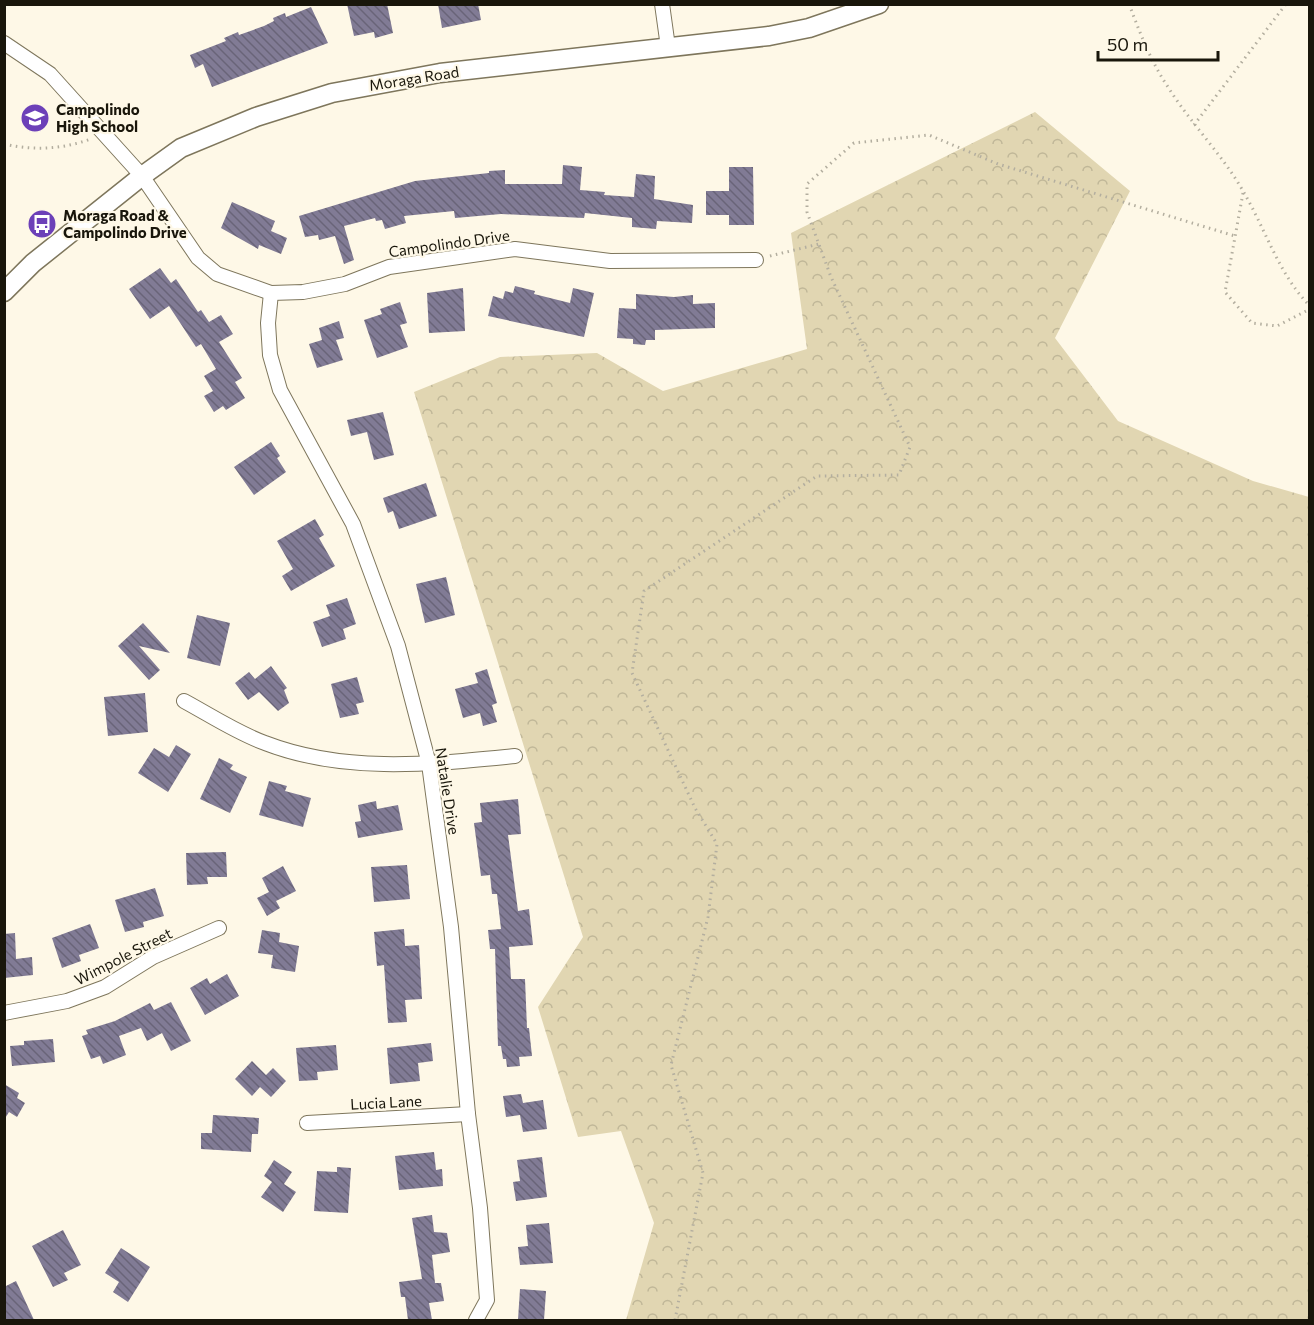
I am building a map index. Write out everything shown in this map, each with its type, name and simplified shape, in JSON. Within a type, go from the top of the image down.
[{"type":"main road","name":"Moraga Road","points":[[4,292],[33,263],[142,176],[181,148],[256,117],[332,93],[440,73],[769,36],[809,28],[879,4]]},
{"type":"street","points":[[663,4],[668,47]]},
{"type":"street","name":"Campolindo Drive","points":[[4,44],[50,74],[142,176],[198,258],[217,274],[271,293],[303,292],[345,284],[389,267],[515,249],[610,261],[756,260]]},
{"type":"street","name":"Natalie Drive","points":[[271,293],[268,323],[270,355],[280,390],[352,524],[398,646],[429,764],[451,927],[468,1114],[480,1208],[487,1300],[476,1320]]},
{"type":"street","points":[[184,701],[249,736],[301,754],[338,762],[429,764],[515,756]]},
{"type":"street","name":"Wimpole Street","points":[[4,1012],[67,1001],[105,987],[153,957],[219,928]]},
{"type":"street","name":"Lucia Lane","points":[[307,1123],[468,1114]]},
{"type":"path","points":[[1129,4],[1143,40],[1167,86],[1194,125],[1221,156],[1244,191],[1294,287],[1310,307],[1277,326],[1252,323],[1225,292],[1244,191]]},
{"type":"path","points":[[1194,125],[1286,4]]},
{"type":"path","points":[[4,144],[44,149],[74,145],[104,134]]},
{"type":"path","points":[[675,1320],[703,1173],[671,1065],[708,917],[717,844],[695,808],[632,673],[644,591],[818,477],[899,475],[910,447],[831,277],[807,212],[807,184],[854,143],[929,135],[998,164],[1235,236]]},
{"type":"path","points":[[756,260],[819,244]]},
{"type":"green space","points":[[1035,112],[1130,191],[1055,338],[1118,421],[1253,481],[1309,497],[1309,1320],[626,1320],[654,1223],[621,1131],[578,1137],[538,1007],[583,937],[414,392],[500,357],[597,353],[663,391],[807,349],[791,233]]},
{"type":"building","points":[[347,4],[387,4],[393,33],[375,38],[374,32],[354,36]]},
{"type":"building","points":[[438,4],[478,4],[481,20],[442,28]]},
{"type":"building","points":[[311,7],[328,43],[212,87],[203,64],[195,68],[190,55],[226,41],[224,38],[238,32],[239,35],[264,26],[274,21],[273,18],[285,13],[286,17]]},
{"type":"building","points":[[563,165],[582,167],[580,190],[605,192],[604,195],[634,197],[636,174],[655,176],[654,199],[693,205],[692,223],[657,221],[656,229],[632,227],[632,218],[585,213],[584,218],[501,214],[455,218],[454,211],[404,216],[406,223],[385,229],[382,220],[376,221],[375,218],[344,226],[354,260],[344,264],[335,236],[319,240],[318,235],[305,237],[299,216],[415,181],[489,173],[489,171],[505,170],[505,184],[562,184]]},
{"type":"building","points":[[729,167],[753,167],[754,225],[729,225],[729,215],[706,215],[706,191],[729,191]]},
{"type":"building","points":[[232,202],[275,221],[271,231],[287,238],[281,254],[259,245],[258,249],[221,228]]},
{"type":"building","points":[[160,268],[171,283],[176,279],[198,312],[201,310],[209,322],[221,315],[233,334],[219,342],[242,378],[235,382],[245,398],[226,410],[223,406],[214,412],[204,396],[213,391],[204,376],[216,369],[201,344],[196,347],[169,306],[150,319],[129,289]]},
{"type":"building","points":[[515,286],[535,291],[534,294],[570,303],[573,288],[594,293],[584,337],[488,316],[493,296],[503,299],[505,291],[513,293]]},
{"type":"building","points":[[463,288],[465,331],[429,333],[427,293]]},
{"type":"building","points":[[636,294],[674,297],[693,295],[693,304],[715,303],[715,328],[655,330],[655,340],[646,340],[645,345],[633,344],[633,339],[617,338],[619,308],[636,309]]},
{"type":"building","points":[[400,302],[407,323],[400,325],[408,347],[377,358],[364,320],[382,314],[380,309]]},
{"type":"building","points":[[339,321],[344,338],[336,340],[343,360],[317,368],[309,344],[322,340],[319,328]]},
{"type":"building","points":[[383,412],[394,455],[374,460],[367,432],[351,436],[347,420]]},
{"type":"building","points":[[271,442],[286,472],[254,495],[234,467]]},
{"type":"building","points":[[426,483],[437,516],[399,529],[393,511],[388,513],[383,498]]},
{"type":"building","points":[[315,519],[324,535],[319,538],[335,566],[291,591],[282,576],[293,569],[277,541]]},
{"type":"building","points":[[446,577],[455,615],[425,623],[416,584]]},
{"type":"building","points":[[347,598],[356,624],[343,629],[346,639],[322,647],[313,622],[330,616],[326,605]]},
{"type":"building","points":[[197,615],[230,623],[220,666],[187,658]]},
{"type":"building","points":[[143,623],[170,653],[139,646],[160,670],[149,680],[118,646]]},
{"type":"building","points":[[271,666],[287,688],[284,690],[289,703],[278,711],[259,692],[248,700],[235,683],[249,672],[255,679]]},
{"type":"building","points":[[487,669],[497,703],[492,705],[497,722],[483,726],[480,713],[463,718],[455,689],[478,683],[475,673]]},
{"type":"building","points":[[357,677],[364,702],[356,704],[359,714],[340,718],[331,684]]},
{"type":"building","points":[[145,693],[148,732],[108,736],[104,697]]},
{"type":"building","points":[[176,745],[191,754],[168,792],[138,773],[154,748],[169,757]]},
{"type":"building","points":[[219,758],[233,765],[230,769],[247,777],[230,813],[200,799]]},
{"type":"building","points":[[269,781],[287,786],[285,791],[311,798],[303,827],[259,815]]},
{"type":"building","points":[[518,799],[521,834],[508,835],[518,911],[529,909],[533,945],[509,947],[511,979],[525,979],[527,1028],[529,1028],[532,1056],[519,1057],[520,1066],[507,1067],[501,1046],[498,1046],[495,949],[490,949],[488,930],[501,929],[497,894],[492,894],[490,875],[481,876],[474,823],[482,822],[480,803]]},
{"type":"building","points":[[376,801],[377,809],[398,805],[403,830],[358,838],[355,822],[361,821],[358,805]]},
{"type":"building","points":[[226,852],[227,877],[207,877],[208,884],[187,885],[186,853]]},
{"type":"building","points":[[407,865],[410,899],[374,902],[371,867]]},
{"type":"building","points":[[283,866],[296,891],[276,901],[280,908],[267,916],[257,898],[269,892],[262,878]]},
{"type":"building","points":[[155,888],[164,916],[143,922],[144,927],[125,932],[115,900]]},
{"type":"building","points":[[90,924],[99,948],[79,955],[81,961],[62,968],[52,938]]},
{"type":"building","points":[[404,929],[405,946],[419,945],[422,999],[405,1000],[407,1022],[388,1023],[384,965],[377,966],[374,932]]},
{"type":"building","points":[[262,930],[280,933],[279,942],[299,946],[295,972],[271,968],[273,955],[258,953]]},
{"type":"building","points":[[15,933],[16,959],[32,957],[33,975],[4,978],[4,934]]},
{"type":"building","points":[[227,974],[239,996],[205,1015],[190,988],[207,978],[210,984]]},
{"type":"building","points":[[171,1002],[191,1041],[171,1051],[162,1033],[147,1041],[141,1028],[119,1036],[126,1055],[103,1064],[100,1056],[91,1059],[82,1036],[88,1034],[86,1030],[115,1021],[150,1003],[154,1010]]},
{"type":"building","points":[[53,1039],[55,1062],[12,1066],[10,1046],[24,1045],[24,1041]]},
{"type":"building","points":[[431,1043],[433,1061],[418,1063],[420,1081],[390,1084],[387,1048]]},
{"type":"building","points":[[336,1045],[338,1070],[317,1072],[318,1080],[299,1081],[296,1048]]},
{"type":"building","points":[[252,1061],[266,1075],[273,1068],[286,1081],[271,1097],[260,1087],[252,1096],[235,1079]]},
{"type":"building","points":[[4,1084],[19,1093],[17,1098],[25,1103],[17,1117],[9,1112],[4,1120]]},
{"type":"building","points":[[521,1094],[523,1103],[543,1100],[547,1129],[523,1132],[520,1115],[506,1117],[503,1096]]},
{"type":"building","points":[[213,1115],[259,1118],[258,1134],[252,1134],[251,1152],[201,1149],[201,1133],[212,1133]]},
{"type":"building","points":[[434,1152],[436,1170],[442,1169],[443,1186],[399,1190],[395,1156]]},
{"type":"building","points":[[542,1157],[547,1197],[516,1201],[513,1182],[520,1181],[517,1160]]},
{"type":"building","points":[[274,1160],[292,1172],[284,1184],[296,1192],[283,1212],[261,1197],[272,1182],[264,1176]]},
{"type":"building","points":[[337,1167],[351,1168],[348,1213],[314,1211],[317,1171],[337,1172]]},
{"type":"building","points":[[432,1215],[434,1232],[447,1233],[450,1252],[432,1255],[435,1283],[441,1283],[444,1301],[429,1303],[432,1320],[408,1320],[405,1297],[401,1297],[399,1282],[422,1279],[412,1218]]},
{"type":"building","points":[[549,1223],[553,1263],[520,1265],[518,1247],[528,1246],[526,1225]]},
{"type":"building","points":[[63,1230],[81,1265],[64,1273],[68,1280],[53,1287],[32,1246]]},
{"type":"building","points":[[121,1248],[150,1267],[128,1302],[113,1292],[119,1282],[105,1273]]},
{"type":"building","points":[[16,1281],[34,1320],[4,1320],[4,1287]]},
{"type":"building","points":[[520,1289],[546,1291],[544,1320],[518,1320]]},
{"type":"place","name":"Campolindo High School","points":[[35,118]]},
{"type":"place","name":"Moraga Road & Campolindo Drive","points":[[42,224]]}]
